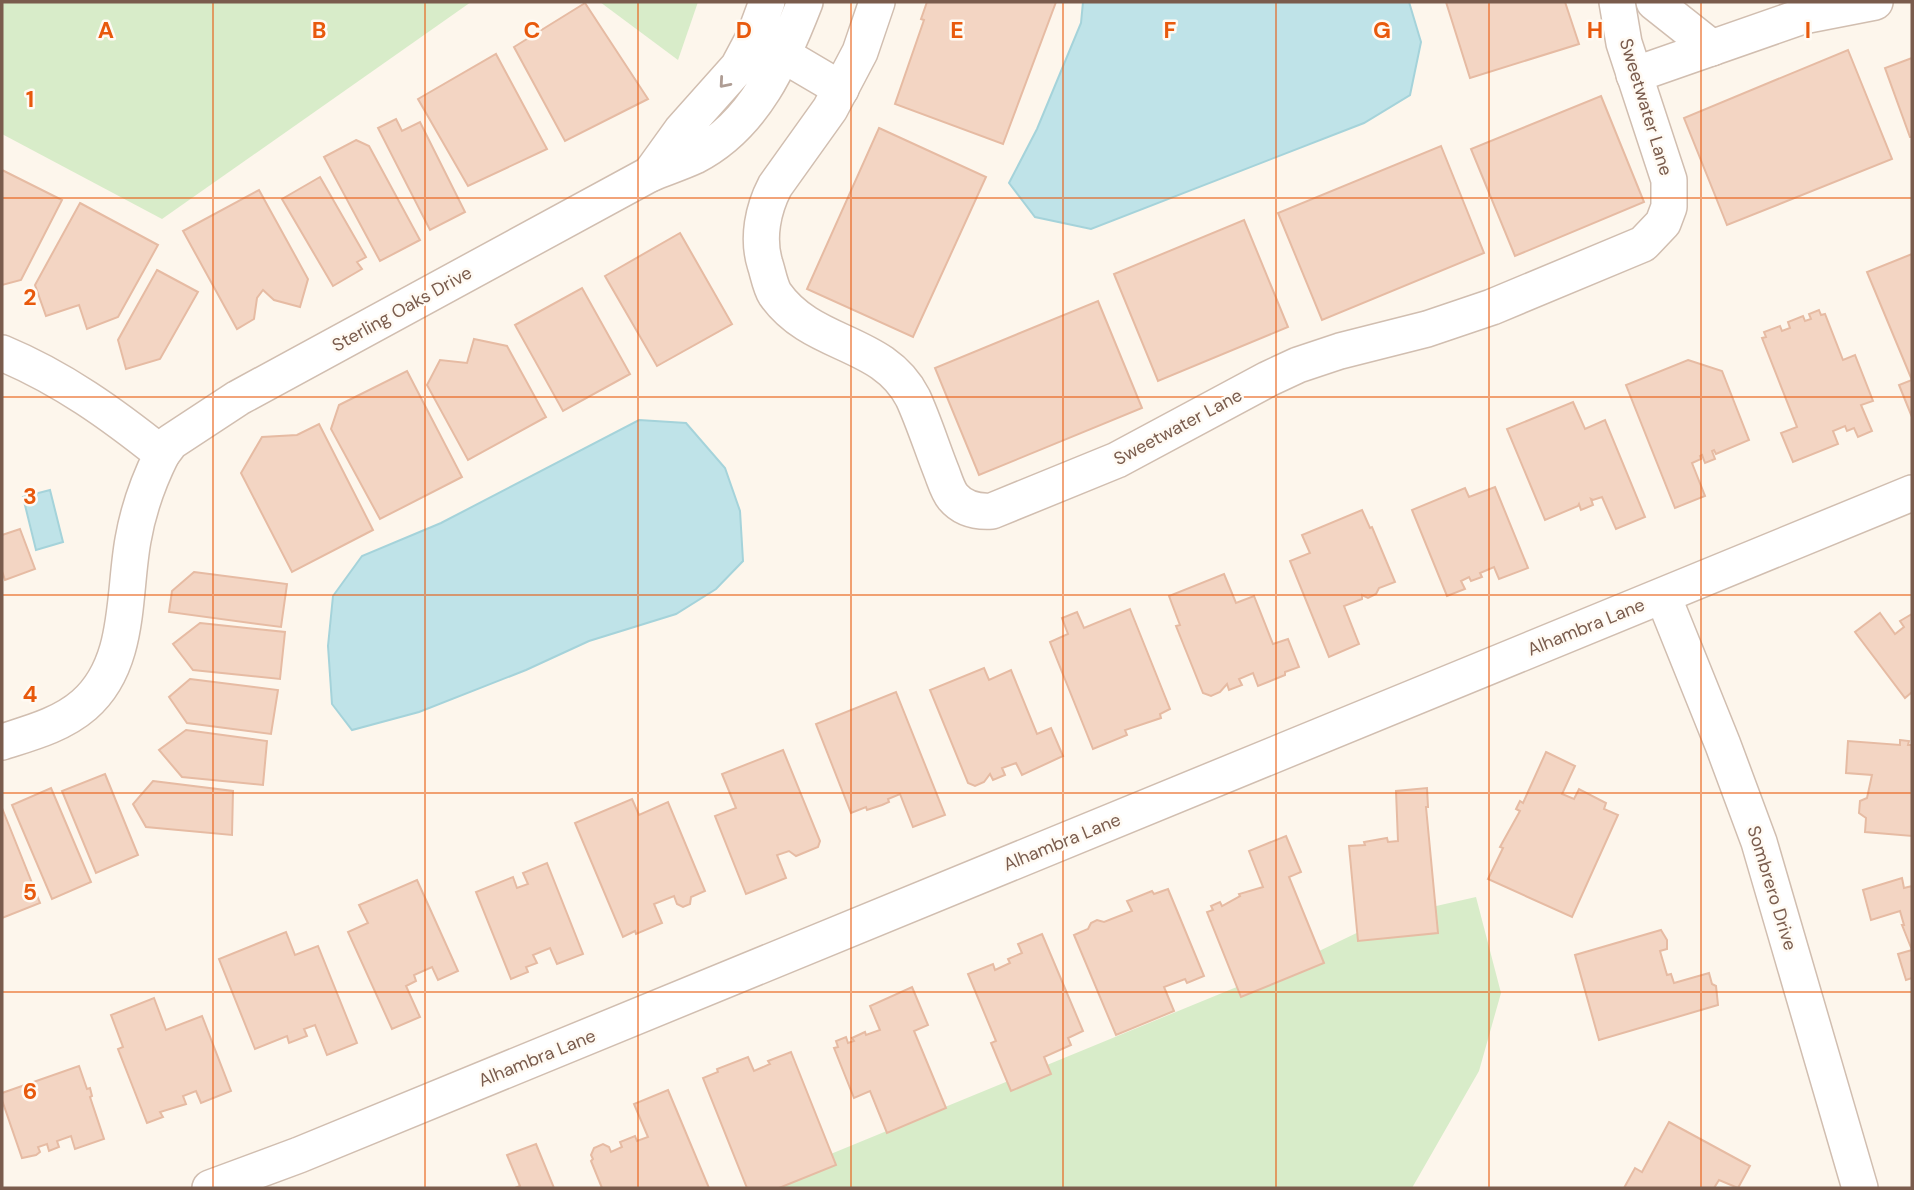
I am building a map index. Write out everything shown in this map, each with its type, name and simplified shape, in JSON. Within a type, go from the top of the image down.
[{"type":"street","name":"Sterling Oaks Drive","points":[[767,2],[769,46]]},
{"type":"street","name":"Sterling Oaks Drive","points":[[2,742],[70,716],[91,698],[107,676],[120,641],[133,538],[151,476],[171,442],[237,398],[650,174],[681,131],[738,67],[769,46],[805,2]]},
{"type":"street","name":"Sweetwater Lane","points":[[877,2],[860,52],[830,109],[767,200],[761,230],[763,258],[774,292],[794,317],[809,327],[876,358],[898,375],[912,397],[951,495],[970,509],[981,511],[992,511],[1117,460],[1298,365],[1340,351],[1427,329],[1492,307],[1643,244],[1663,223],[1669,207],[1669,180],[1624,43],[1617,2]]},
{"type":"street","points":[[1654,2],[1712,48]]},
{"type":"street","points":[[1634,75],[1804,16],[1875,2]]},
{"type":"street","points":[[769,46],[841,89]]},
{"type":"street","points":[[2,353],[53,377],[107,411],[162,454]]},
{"type":"street","name":"Alhambra Lane","points":[[210,1188],[299,1156],[1912,493]]},
{"type":"street","name":"Sombrero Drive","points":[[1663,596],[1759,842],[1860,1188]]},
{"type":"green space","points":[[2,2],[471,2],[162,219],[2,134]]},
{"type":"green space","points":[[600,2],[698,2],[678,60]]},
{"type":"green space","points":[[1476,897],[1501,993],[1479,1071],[1412,1188],[755,1188],[821,1158],[1290,965],[1392,916]]},
{"type":"water","points":[[1083,2],[1409,2],[1421,42],[1410,95],[1364,123],[1091,229],[1035,217],[1009,183],[1037,129],[1081,23]]},
{"type":"water","points":[[639,420],[686,423],[725,468],[740,511],[743,561],[716,589],[676,614],[589,641],[526,670],[419,712],[352,730],[332,704],[328,646],[333,596],[362,556],[441,523]]},
{"type":"water","points":[[50,490],[63,542],[36,550],[23,497]]},
{"type":"building","points":[[927,2],[1056,2],[1003,144],[895,104],[924,20],[921,19]]},
{"type":"building","points":[[1446,2],[1565,2],[1579,44],[1470,78]]},
{"type":"building","points":[[585,3],[648,99],[565,141],[514,47]]},
{"type":"building","points":[[1848,50],[1892,159],[1727,225],[1684,118]]},
{"type":"building","points":[[496,54],[547,149],[468,186],[418,99]]},
{"type":"building","points":[[1912,58],[1912,137],[1910,137],[1885,68]]},
{"type":"building","points":[[1601,96],[1644,202],[1515,256],[1471,149]]},
{"type":"building","points":[[396,119],[402,131],[420,122],[465,212],[430,230],[378,128]]},
{"type":"building","points":[[879,128],[986,177],[913,337],[807,289]]},
{"type":"building","points":[[356,140],[369,146],[420,240],[380,261],[324,157]]},
{"type":"building","points":[[1441,146],[1484,253],[1322,320],[1278,213]]},
{"type":"building","points":[[2,170],[62,200],[21,280],[2,285]]},
{"type":"building","points":[[320,177],[366,257],[357,262],[362,269],[333,286],[282,199]]},
{"type":"building","points":[[259,190],[308,279],[300,307],[274,300],[263,290],[257,298],[254,319],[237,329],[183,231]]},
{"type":"building","points":[[80,203],[158,245],[118,317],[87,329],[79,305],[46,316],[35,285]]},
{"type":"building","points":[[1244,220],[1288,327],[1158,381],[1114,274]]},
{"type":"building","points":[[680,233],[732,324],[657,366],[605,276]]},
{"type":"building","points":[[1912,254],[1912,380],[1867,272]]},
{"type":"building","points":[[157,270],[198,292],[160,359],[126,369],[118,340]]},
{"type":"building","points":[[582,288],[630,374],[563,411],[515,325]]},
{"type":"building","points":[[1098,301],[1142,408],[979,475],[935,368]]},
{"type":"building","points":[[1819,310],[1821,315],[1825,314],[1843,360],[1855,355],[1873,401],[1861,405],[1872,431],[1858,437],[1854,428],[1847,431],[1845,426],[1833,431],[1838,444],[1793,462],[1781,433],[1797,427],[1762,338],[1766,337],[1764,332],[1780,326],[1782,331],[1790,328],[1788,322],[1803,316],[1805,321],[1811,319],[1809,314]]},
{"type":"building","points":[[474,339],[507,346],[546,417],[468,460],[427,385],[440,360],[467,363]]},
{"type":"building","points":[[1688,360],[1722,371],[1749,440],[1716,454],[1712,451],[1715,459],[1705,463],[1702,455],[1701,459],[1692,463],[1705,496],[1675,508],[1626,385]]},
{"type":"building","points":[[407,371],[462,477],[380,519],[331,429],[339,405]]},
{"type":"building","points":[[1912,380],[1912,417],[1899,385]]},
{"type":"building","points":[[1573,402],[1585,429],[1605,420],[1645,517],[1616,529],[1602,497],[1591,499],[1593,505],[1581,510],[1579,504],[1545,520],[1507,429]]},
{"type":"building","points":[[319,424],[373,530],[292,572],[241,473],[262,437],[297,435]]},
{"type":"building","points":[[1495,487],[1528,568],[1499,579],[1494,567],[1480,573],[1482,577],[1471,581],[1469,577],[1461,581],[1465,589],[1447,596],[1412,510],[1465,488],[1469,497]]},
{"type":"building","points":[[1362,510],[1395,582],[1379,588],[1376,594],[1368,598],[1362,595],[1362,599],[1344,606],[1359,644],[1329,657],[1290,561],[1310,553],[1302,535]]},
{"type":"building","points":[[20,529],[35,569],[5,580],[2,571],[2,535]]},
{"type":"building","points":[[194,572],[287,584],[281,627],[169,612],[172,591]]},
{"type":"building","points":[[1224,574],[1236,603],[1254,596],[1273,644],[1288,639],[1299,667],[1258,686],[1253,673],[1239,679],[1242,685],[1229,690],[1227,684],[1220,692],[1211,696],[1203,693],[1176,626],[1180,625],[1169,596]]},
{"type":"building","points":[[1130,609],[1170,709],[1160,714],[1161,718],[1125,730],[1127,735],[1093,749],[1050,642],[1068,634],[1062,618],[1077,612],[1084,628]]},
{"type":"building","points":[[1880,613],[1895,634],[1904,627],[1900,621],[1912,614],[1912,692],[1905,698],[1855,632]]},
{"type":"building","points":[[200,623],[285,632],[280,679],[193,670],[173,644]]},
{"type":"building","points":[[984,668],[989,680],[1011,670],[1037,734],[1051,728],[1063,756],[1022,775],[1016,763],[1002,768],[1005,775],[993,780],[990,774],[984,782],[975,786],[968,783],[930,690]]},
{"type":"building","points":[[190,679],[278,690],[271,734],[187,723],[169,697]]},
{"type":"building","points":[[896,692],[945,815],[913,827],[900,794],[882,805],[851,813],[816,724]]},
{"type":"building","points":[[186,730],[267,741],[263,785],[182,777],[159,750]]},
{"type":"building","points":[[1900,740],[1909,741],[1908,745],[1912,745],[1912,836],[1865,832],[1866,818],[1859,813],[1860,801],[1867,798],[1872,775],[1846,773],[1848,741],[1900,745]]},
{"type":"building","points":[[783,750],[820,841],[818,847],[796,856],[789,851],[777,855],[786,878],[746,894],[715,816],[736,808],[722,774]]},
{"type":"building","points":[[1546,752],[1575,766],[1562,794],[1574,799],[1579,789],[1606,803],[1604,809],[1618,815],[1572,917],[1488,879],[1503,848],[1500,847],[1520,811],[1516,809],[1520,801],[1523,803]]},
{"type":"building","points":[[105,774],[138,855],[96,873],[62,791]]},
{"type":"building","points":[[153,781],[233,791],[232,835],[146,827],[133,804]]},
{"type":"building","points":[[51,788],[91,882],[52,899],[12,805]]},
{"type":"building","points":[[1427,788],[1426,807],[1438,933],[1358,941],[1349,846],[1365,845],[1364,842],[1387,838],[1388,842],[1398,841],[1396,791]]},
{"type":"building","points":[[632,799],[639,815],[668,802],[705,891],[691,897],[690,904],[683,907],[677,904],[674,896],[654,904],[662,923],[623,937],[575,823]]},
{"type":"building","points":[[2,808],[40,903],[2,918]]},
{"type":"building","points":[[1286,836],[1301,872],[1289,877],[1324,963],[1241,997],[1207,912],[1213,910],[1211,906],[1220,902],[1222,906],[1240,896],[1239,894],[1263,887],[1249,851]]},
{"type":"building","points":[[547,863],[583,954],[557,964],[550,948],[533,955],[537,963],[526,967],[528,972],[511,979],[476,892],[513,877],[517,888],[528,884],[523,873]]},
{"type":"building","points":[[1902,878],[1904,888],[1912,886],[1912,950],[1902,925],[1900,911],[1871,920],[1863,890]]},
{"type":"building","points":[[417,880],[458,971],[438,980],[432,967],[414,975],[416,981],[406,986],[420,1017],[392,1029],[348,932],[368,923],[359,905]]},
{"type":"building","points":[[1168,889],[1204,976],[1187,983],[1185,979],[1164,987],[1174,1011],[1116,1035],[1074,935],[1088,929],[1091,923],[1097,920],[1104,922],[1132,911],[1127,901],[1152,891],[1154,894]]},
{"type":"building","points":[[1661,930],[1667,940],[1667,949],[1660,951],[1667,975],[1671,974],[1674,983],[1709,973],[1712,984],[1716,986],[1718,1005],[1599,1040],[1575,955]]},
{"type":"building","points":[[286,932],[295,955],[318,946],[357,1043],[327,1055],[315,1025],[304,1029],[307,1036],[289,1043],[287,1036],[255,1049],[219,959]]},
{"type":"building","points":[[1042,934],[1083,1031],[1068,1038],[1071,1045],[1044,1057],[1051,1074],[1011,1091],[991,1043],[996,1041],[968,974],[993,964],[995,970],[1010,963],[1008,959],[1022,953],[1018,944]]},
{"type":"building","points":[[1912,950],[1912,978],[1906,980],[1898,954]]},
{"type":"building","points":[[912,987],[928,1025],[914,1031],[946,1108],[887,1133],[870,1091],[854,1098],[834,1048],[838,1047],[836,1041],[846,1037],[848,1043],[865,1032],[866,1035],[880,1030],[870,1006]]},
{"type":"building","points":[[154,998],[166,1030],[202,1016],[231,1091],[201,1103],[196,1091],[183,1096],[186,1104],[160,1112],[163,1117],[147,1123],[118,1049],[123,1047],[111,1015]]},
{"type":"building","points":[[791,1052],[836,1165],[779,1188],[747,1188],[703,1078],[718,1072],[717,1069],[748,1057],[754,1071],[770,1064],[768,1061]]},
{"type":"building","points":[[79,1066],[87,1089],[90,1088],[90,1097],[104,1139],[75,1149],[71,1136],[57,1141],[59,1147],[49,1151],[47,1144],[38,1147],[40,1152],[36,1155],[22,1158],[2,1093]]},
{"type":"building","points":[[668,1090],[709,1188],[602,1188],[591,1161],[594,1148],[603,1144],[609,1147],[611,1152],[622,1147],[620,1142],[635,1136],[637,1141],[648,1137],[634,1104]]},
{"type":"building","points":[[1669,1122],[1750,1166],[1738,1188],[1719,1180],[1714,1188],[1624,1188],[1635,1168],[1642,1172]]},
{"type":"building","points":[[536,1144],[554,1188],[515,1188],[520,1186],[507,1155]]}]
